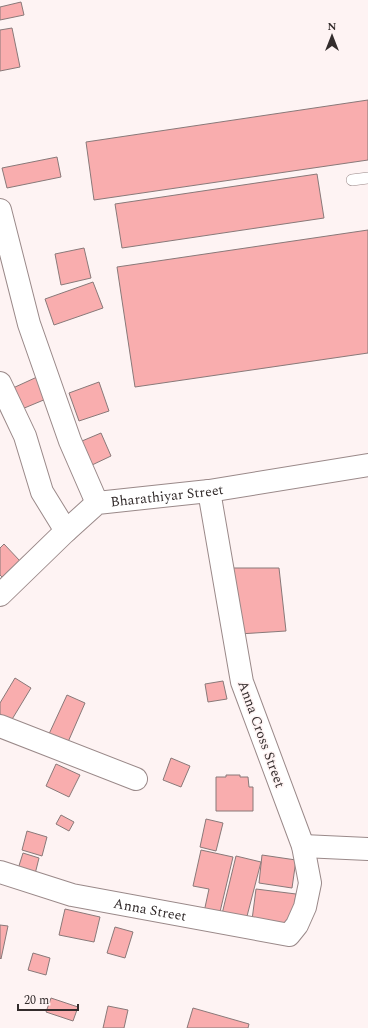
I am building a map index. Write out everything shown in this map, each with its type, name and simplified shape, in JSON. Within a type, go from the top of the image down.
[{"type":"street","points":[[0,210],[29,324],[70,441],[97,503]]},
{"type":"street","points":[[0,383],[25,436],[42,492],[66,531]]},
{"type":"street","name":"Bharathiyar Street","points":[[0,595],[97,503],[209,492],[368,465]]},
{"type":"street","name":"Anna Cross Street","points":[[209,492],[242,682],[303,846],[310,883],[304,907],[297,925]]},
{"type":"street","points":[[0,726],[136,779]]},
{"type":"street","points":[[303,846],[368,849]]},
{"type":"street","name":"Anna Street","points":[[0,872],[72,895],[289,934],[297,925]]},
{"type":"lane","points":[[352,180],[368,178]]},
{"type":"building","points":[[21,2],[24,15],[0,20],[0,7]]},
{"type":"building","points":[[12,28],[20,67],[0,71],[0,30]]},
{"type":"building","points":[[368,100],[368,160],[94,200],[86,142]]},
{"type":"building","points":[[57,157],[61,177],[7,188],[2,168]]},
{"type":"building","points":[[317,174],[324,218],[122,248],[115,204]]},
{"type":"building","points":[[368,230],[368,353],[135,387],[117,267]]},
{"type":"building","points":[[84,248],[91,278],[61,285],[55,254]]},
{"type":"building","points":[[93,282],[103,308],[54,325],[45,299]]},
{"type":"building","points":[[37,377],[46,399],[22,409],[13,388]]},
{"type":"building","points":[[99,382],[109,411],[79,421],[69,393]]},
{"type":"building","points":[[101,433],[111,456],[92,465],[82,441]]},
{"type":"building","points":[[4,544],[20,561],[2,577],[0,575],[0,548]]},
{"type":"building","points":[[231,568],[279,568],[286,631],[239,634]]},
{"type":"building","points":[[15,678],[31,688],[11,721],[0,714],[0,703]]},
{"type":"building","points":[[223,681],[227,699],[208,702],[205,684]]},
{"type":"building","points":[[67,695],[85,703],[68,742],[49,734]]},
{"type":"building","points":[[171,758],[190,766],[181,787],[163,780]]},
{"type":"building","points":[[56,764],[80,775],[69,797],[46,786]]},
{"type":"building","points":[[226,775],[240,775],[240,777],[248,777],[249,787],[253,787],[253,811],[216,811],[216,777],[226,777]]},
{"type":"building","points":[[61,815],[74,822],[69,831],[56,824]]},
{"type":"building","points":[[206,819],[223,823],[216,851],[200,847]]},
{"type":"building","points":[[27,831],[47,837],[42,856],[22,850]]},
{"type":"building","points":[[201,850],[233,857],[219,916],[204,912],[209,889],[193,886]]},
{"type":"building","points":[[23,853],[39,858],[35,874],[18,869]]},
{"type":"building","points":[[262,855],[296,860],[292,888],[259,883]]},
{"type":"building","points":[[236,856],[261,862],[246,920],[222,914]]},
{"type":"building","points":[[256,889],[296,894],[291,926],[252,920]]},
{"type":"building","points":[[65,909],[100,917],[94,942],[59,935]]},
{"type":"building","points":[[0,925],[8,926],[1,959],[0,958]]},
{"type":"building","points":[[115,927],[133,932],[125,958],[107,953]]},
{"type":"building","points":[[33,953],[50,958],[46,975],[28,970]]},
{"type":"building","points":[[51,998],[78,1007],[73,1021],[46,1012]]},
{"type":"building","points":[[108,1006],[128,1010],[124,1028],[103,1028]]},
{"type":"building","points":[[193,1008],[249,1024],[248,1028],[187,1028]]}]
